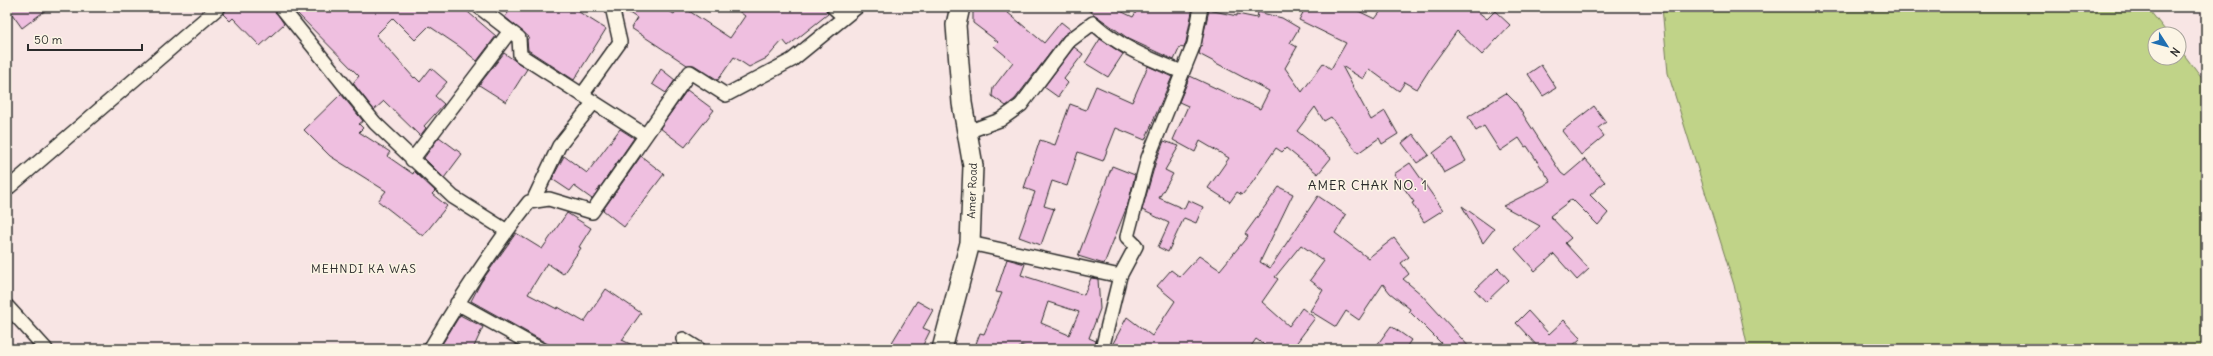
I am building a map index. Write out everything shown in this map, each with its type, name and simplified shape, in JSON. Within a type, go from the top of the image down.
[{"type":"main road","name":"Amer Road","points":[[942,349],[970,243],[973,166],[962,103],[956,25],[960,7]]},
{"type":"street","points":[[281,7],[375,123],[412,160],[453,197],[506,231]]},
{"type":"street","points":[[479,7],[519,38],[520,55],[645,135]]},
{"type":"street","points":[[582,95],[620,42],[612,7]]},
{"type":"street","points":[[833,7],[844,17]]},
{"type":"street","points":[[430,349],[457,303],[506,231],[529,202],[549,199],[592,212],[690,72],[726,95],[792,60],[857,7]]},
{"type":"street","points":[[1102,349],[1120,276],[1136,246],[1128,237],[1148,158],[1194,44],[1201,7]]},
{"type":"street","points":[[7,189],[212,9]]},
{"type":"street","points":[[967,132],[1000,120],[1021,105],[1068,41],[1093,23],[1110,38],[1133,53],[1182,72]]},
{"type":"street","points":[[412,160],[510,31]]},
{"type":"street","points":[[533,201],[559,146],[594,102]]},
{"type":"street","points":[[970,243],[1120,276]]},
{"type":"street","points":[[457,303],[540,349]]},
{"type":"street","points":[[7,306],[46,349]]},
{"type":"street","points":[[683,339],[699,349]]},
{"type":"green space","points":[[1662,7],[2147,7],[2162,26],[2147,26],[2147,66],[2187,66],[2187,59],[2206,84],[2206,349],[1748,349],[1734,285],[1668,73]]},
{"type":"building","points":[[7,7],[50,7],[22,28]]},
{"type":"building","points":[[227,7],[273,7],[284,24],[260,46],[233,18],[230,21],[223,14]]},
{"type":"building","points":[[291,7],[462,7],[496,36],[477,61],[460,47],[429,26],[415,40],[393,18],[376,35],[414,78],[415,77],[420,82],[431,68],[447,82],[435,96],[444,104],[424,126],[426,128],[420,136],[384,101],[374,110],[353,83],[359,76]]},
{"type":"building","points":[[512,7],[571,7],[606,29],[574,80],[528,50],[527,40],[529,37],[505,17]]},
{"type":"building","points":[[620,7],[662,7],[674,14],[679,7],[683,7],[730,38],[745,16],[733,7],[825,7],[828,14],[788,46],[783,40],[767,58],[749,67],[734,57],[718,80],[694,65],[687,65],[631,28],[637,18]]},
{"type":"building","points":[[973,7],[1001,7],[1044,43],[1061,22],[1071,30],[1063,36],[1015,99],[1006,106],[992,96],[993,88],[1013,62],[994,46],[998,42],[973,23]]},
{"type":"building","points":[[1084,7],[1112,7],[1133,17],[1139,7],[1193,7],[1184,48],[1180,47],[1174,60],[1129,39]]},
{"type":"building","points":[[1306,7],[1350,7],[1375,19],[1384,7],[1472,7],[1487,19],[1495,11],[1510,25],[1482,55],[1457,31],[1417,89],[1405,82],[1399,91],[1369,69],[1363,79],[1342,66],[1371,120],[1385,111],[1398,134],[1382,144],[1379,138],[1358,153],[1331,117],[1324,121],[1315,107],[1297,131],[1331,158],[1318,174],[1286,148],[1282,152],[1276,148],[1242,195],[1237,192],[1230,202],[1208,188],[1229,158],[1200,141],[1195,152],[1173,140],[1188,106],[1179,102],[1190,76],[1260,109],[1269,91],[1199,54],[1209,10],[1237,16],[1237,14],[1257,18],[1258,12],[1282,18],[1299,28],[1290,43],[1297,47],[1285,68],[1302,92],[1323,63],[1331,69],[1346,43],[1299,20]]},
{"type":"building","points":[[1100,39],[1123,54],[1108,77],[1085,63]]},
{"type":"building","points":[[1074,47],[1083,54],[1064,79],[1068,83],[1058,97],[1044,87]]},
{"type":"building","points":[[504,53],[527,69],[506,102],[479,85]]},
{"type":"building","points":[[1541,65],[1556,88],[1543,96],[1528,74]]},
{"type":"building","points":[[1148,66],[1172,77],[1145,140],[1116,128],[1103,161],[1078,152],[1067,186],[1052,181],[1044,206],[1054,209],[1041,245],[1019,237],[1035,192],[1024,188],[1040,140],[1055,145],[1070,104],[1086,110],[1096,86],[1132,102]]},
{"type":"building","points":[[661,69],[675,80],[666,93],[652,84]]},
{"type":"building","points":[[687,90],[714,110],[685,147],[660,128]]},
{"type":"building","points":[[1506,93],[1515,102],[1561,173],[1565,176],[1585,159],[1605,182],[1590,195],[1608,213],[1598,225],[1572,199],[1550,216],[1571,238],[1565,243],[1589,269],[1577,280],[1554,254],[1535,271],[1515,249],[1540,226],[1503,206],[1551,182],[1527,146],[1525,147],[1519,138],[1500,151],[1484,126],[1476,131],[1468,117]]},
{"type":"building","points":[[341,94],[363,121],[359,124],[363,128],[359,132],[390,152],[387,156],[413,174],[414,171],[435,191],[432,194],[447,206],[423,236],[378,201],[386,191],[330,156],[304,130]]},
{"type":"building","points":[[1594,106],[1606,122],[1598,128],[1604,136],[1581,155],[1562,131]]},
{"type":"building","points":[[620,129],[634,138],[592,199],[574,186],[570,191],[552,179],[564,156],[587,173]]},
{"type":"building","points":[[1413,134],[1429,155],[1417,163],[1402,143]]},
{"type":"building","points":[[439,137],[462,154],[444,178],[424,158]]},
{"type":"building","points":[[1453,138],[1466,161],[1444,173],[1433,153]]},
{"type":"building","points":[[1164,141],[1179,146],[1165,170],[1173,174],[1159,198],[1184,209],[1188,200],[1203,207],[1196,223],[1184,218],[1168,252],[1158,247],[1169,223],[1142,210],[1156,161]]},
{"type":"building","points":[[641,156],[664,174],[624,227],[603,210]]},
{"type":"building","points":[[1410,163],[1443,210],[1424,222],[1412,203],[1414,202],[1394,174]]},
{"type":"building","points":[[1112,166],[1135,175],[1128,204],[1104,264],[1078,256]]},
{"type":"building","points":[[1279,187],[1293,194],[1260,262],[1270,268],[1318,196],[1346,215],[1335,233],[1368,258],[1394,238],[1409,257],[1401,263],[1409,274],[1403,279],[1421,294],[1471,349],[1447,349],[1409,311],[1410,309],[1390,293],[1383,284],[1359,320],[1346,311],[1336,327],[1310,311],[1323,290],[1310,280],[1324,261],[1301,245],[1275,277],[1278,279],[1262,302],[1289,326],[1302,308],[1315,318],[1292,349],[1270,349],[1256,339],[1249,349],[1110,349],[1127,317],[1152,336],[1175,301],[1157,286],[1171,270],[1180,277],[1199,256],[1220,270],[1248,236],[1245,234]]},
{"type":"building","points":[[1462,206],[1494,229],[1483,243]]},
{"type":"building","points":[[567,213],[591,228],[579,247],[581,248],[563,274],[547,263],[528,294],[557,309],[558,307],[584,322],[606,289],[641,313],[622,340],[640,349],[557,349],[471,301],[481,282],[516,233],[542,249]]},
{"type":"building","points":[[1007,259],[1025,264],[1021,275],[1084,295],[1091,278],[1098,279],[1100,309],[1089,338],[1096,341],[1094,349],[1029,349],[1021,345],[1019,349],[974,349],[980,333],[984,334],[1002,293],[996,292]],"holes":[[[1048,302],[1079,312],[1069,335],[1041,323]]]},
{"type":"building","points":[[1498,268],[1509,280],[1486,302],[1475,290]]},
{"type":"building","points":[[917,301],[933,310],[923,328],[930,331],[921,349],[888,349]]},
{"type":"building","points":[[1528,311],[1549,334],[1564,320],[1581,338],[1569,349],[1540,349],[1516,323]]},
{"type":"building","points":[[460,315],[483,327],[473,349],[439,349]]},
{"type":"building","points":[[1391,326],[1411,340],[1405,349],[1374,349]]},
{"type":"district","name":"AMER CHAK NO. 1","points":[[1368,185]]},
{"type":"district","name":"MEHNDI KA WAS","points":[[364,269]]}]
